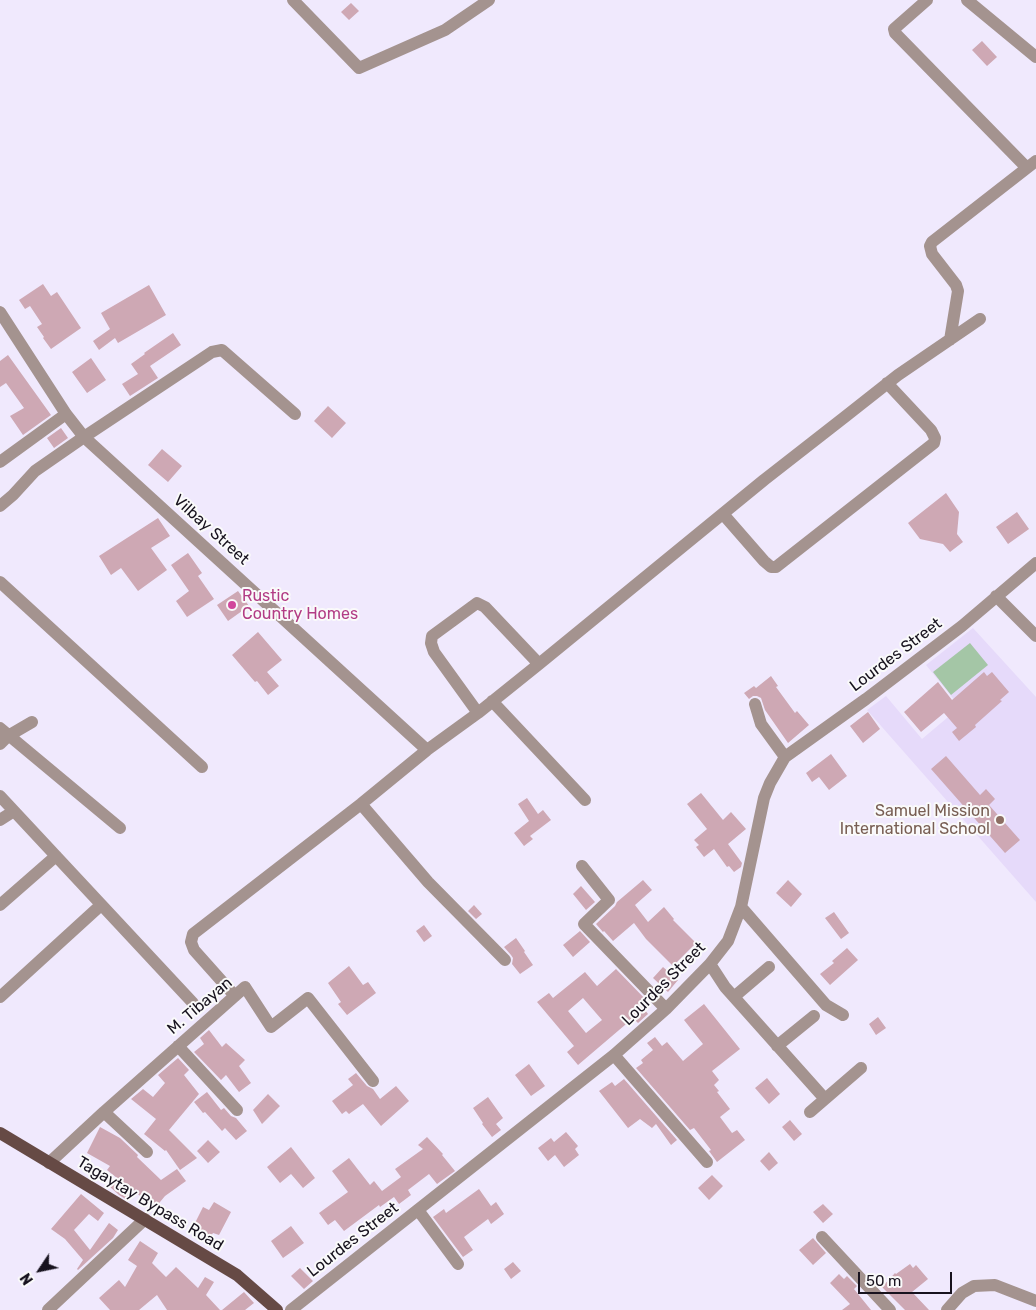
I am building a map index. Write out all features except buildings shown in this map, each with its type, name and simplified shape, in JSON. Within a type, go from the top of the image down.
[{"type":"main road","name":"Tagaytay Bypass Road","points":[[0,1134],[146,1219],[237,1275],[277,1310]]},
{"type":"street","points":[[293,0],[358,68],[445,30],[489,0]]},
{"type":"street","points":[[927,0],[894,29],[895,33],[1032,165],[932,242],[930,246],[932,254],[956,285],[958,291],[950,340]]},
{"type":"street","points":[[967,0],[1034,53]]},
{"type":"street","name":"Vilbay Street","points":[[0,312],[66,414],[84,437],[427,750]]},
{"type":"street","points":[[235,996],[194,950],[191,942],[193,934],[361,804],[427,750],[478,713],[887,383],[980,319]]},
{"type":"street","points":[[0,506],[35,471],[212,352],[222,350],[295,414]]},
{"type":"street","points":[[723,514],[764,561],[771,567],[776,567],[927,449],[934,443],[935,438],[931,430],[887,383]]},
{"type":"street","points":[[0,462],[66,414]]},
{"type":"street","name":"Lourdes Street","points":[[290,1310],[614,1055],[666,1009],[710,964],[728,941],[741,907],[764,798],[785,757],[962,626],[1036,563]]},
{"type":"street","points":[[0,582],[202,768]]},
{"type":"street","points":[[996,596],[1036,636]]},
{"type":"street","points":[[478,713],[434,652],[431,643],[432,636],[477,603],[485,607],[539,664]]},
{"type":"street","points":[[492,701],[585,800]]},
{"type":"street","points":[[754,704],[761,724],[785,757]]},
{"type":"street","points":[[32,722],[3,736],[120,828]]},
{"type":"street","points":[[0,796],[193,1003]]},
{"type":"street","points":[[361,804],[428,882],[505,960]]},
{"type":"street","points":[[0,820],[14,810]]},
{"type":"street","points":[[0,905],[56,856]]},
{"type":"street","points":[[582,866],[610,900],[584,924],[666,1009]]},
{"type":"street","points":[[0,997],[101,905]]},
{"type":"street","points":[[741,907],[826,1005],[843,1015]]},
{"type":"street","points":[[710,964],[726,987],[825,1099]]},
{"type":"street","points":[[735,996],[769,967]]},
{"type":"street","name":"M. Tibayan","points":[[49,1162],[246,987],[271,1027],[308,998],[373,1081]]},
{"type":"street","points":[[778,1046],[814,1016]]},
{"type":"street","points":[[178,1046],[237,1110]]},
{"type":"street","points":[[614,1055],[707,1162]]},
{"type":"street","points":[[810,1112],[861,1068]]},
{"type":"street","points":[[104,1112],[148,1152]]},
{"type":"street","points":[[418,1210],[458,1264]]},
{"type":"street","points":[[48,1310],[146,1219]]},
{"type":"street","points":[[822,1237],[890,1310]]},
{"type":"street","points":[[947,1310],[962,1294],[974,1286],[995,1285],[1036,1301]]},
{"type":"shaded area","name":"Samuel Mission International School","points":[[973,628],[1036,697],[1036,902],[867,710],[886,696],[922,739],[960,707],[926,665]]},
{"type":"green space","points":[[970,643],[988,665],[951,695],[933,672]]},
{"type":"place","name":"Rustic Country Homes","points":[[232,605]]},
{"type":"place","name":"Samuel Mission International School","points":[[1000,820]]}]
